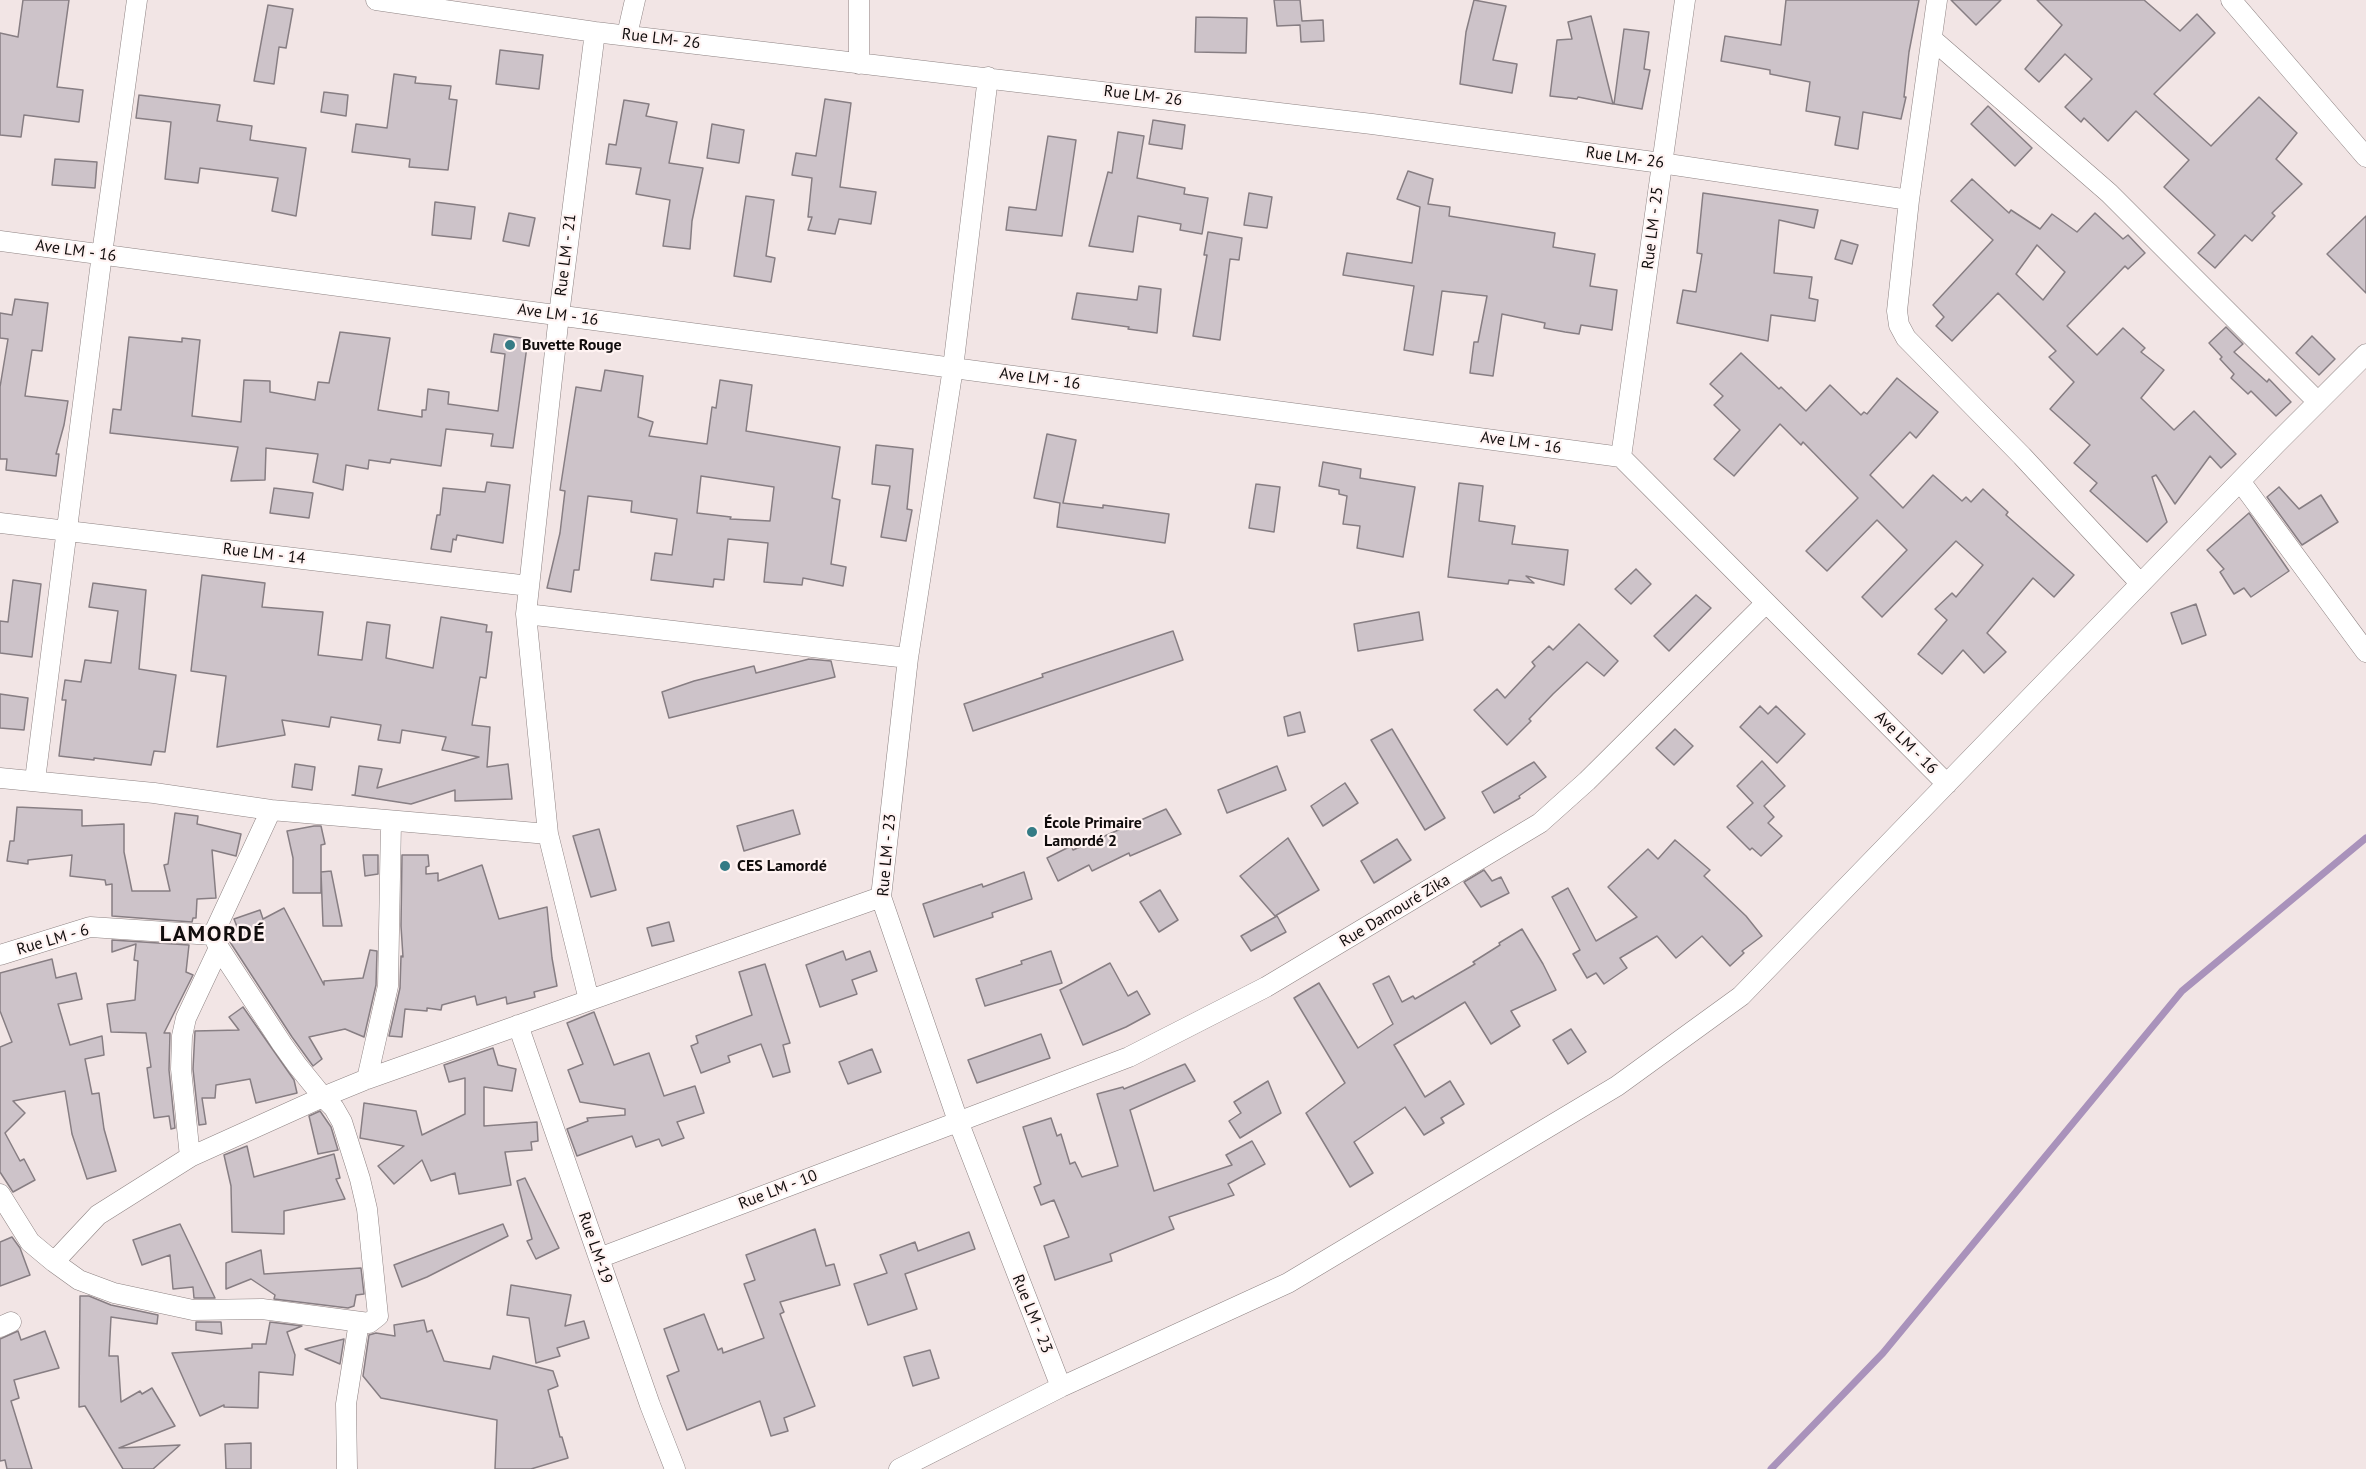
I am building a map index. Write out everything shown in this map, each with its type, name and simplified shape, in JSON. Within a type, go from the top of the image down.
[{"type":"street","points":[[35,780],[137,0]]},
{"type":"street","name":"Rue LM- 26","points":[[376,0],[595,32],[1372,123],[1909,200]]},
{"type":"street","points":[[627,35],[635,0]]},
{"type":"street","points":[[859,0],[860,64]]},
{"type":"street","name":"Rue LM - 25","points":[[1620,457],[1685,0]]},
{"type":"street","points":[[1937,0],[1909,200],[1897,310],[1899,325],[1906,338],[2022,456],[2140,583]]},
{"type":"street","points":[[2231,0],[2366,157]]},
{"type":"street","name":"Rue LM - 21","points":[[589,1000],[548,834],[526,614],[559,315],[595,32]]},
{"type":"street","points":[[1932,39],[2109,193],[2318,402]]},
{"type":"street","name":"Rue LM - 23","points":[[988,77],[953,368],[908,658],[881,897],[958,1121],[1061,1387]]},
{"type":"street","name":"Ave LM - 16","points":[[0,241],[1620,457],[1947,784]]},
{"type":"street","points":[[899,1469],[1061,1387],[1288,1283],[1617,1086],[1741,996],[2140,583],[2366,354]]},
{"type":"street","points":[[2240,481],[2366,652]]},
{"type":"street","name":"Rue LM - 14","points":[[0,523],[529,586]]},
{"type":"street","name":"Rue Damouré Zika","points":[[958,1121],[1129,1057],[1175,1035],[1266,987],[1520,836],[1557,809],[1587,781],[1766,603]]},
{"type":"street","points":[[526,614],[908,658]]},
{"type":"street","points":[[0,778],[154,793],[271,810],[548,834]]},
{"type":"street","points":[[190,1157],[181,1069],[182,1035],[186,1018],[216,941],[271,810]]},
{"type":"street","points":[[367,1079],[388,986],[391,822]]},
{"type":"street","points":[[54,1262],[98,1215],[190,1157],[323,1097],[367,1079],[881,897]]},
{"type":"street","name":"Rue LM - 6","points":[[0,955],[90,927],[216,941]]},
{"type":"street","points":[[0,1194],[8,1225],[79,1280],[114,1293],[202,1311],[262,1309],[360,1322],[372,1322],[378,1316],[367,1209],[342,1122],[334,1108],[282,1044],[216,941]]},
{"type":"street","name":"Rue LM-19","points":[[518,1025],[675,1469]]},
{"type":"street","name":"Rue LM - 10","points":[[599,1258],[958,1121]]},
{"type":"street","points":[[347,1469],[346,1404],[360,1322]]},
{"type":"building","points":[[23,0],[69,0],[57,87],[83,90],[79,122],[24,115],[21,137],[0,135],[0,33],[18,37]]},
{"type":"building","points":[[1274,0],[1300,0],[1302,21],[1323,20],[1324,41],[1301,42],[1300,25],[1277,26]]},
{"type":"building","points":[[1474,0],[1506,6],[1493,60],[1517,64],[1512,93],[1460,84],[1466,32]]},
{"type":"building","points":[[1786,0],[1919,0],[1909,52],[1904,97],[1906,97],[1901,119],[1863,112],[1858,149],[1835,145],[1840,117],[1806,111],[1810,82],[1770,74],[1770,70],[1721,61],[1725,36],[1781,45]]},
{"type":"building","points":[[1951,0],[2001,0],[1976,25]]},
{"type":"building","points":[[2037,0],[2144,0],[2180,31],[2197,14],[2215,33],[2154,94],[2211,146],[2259,97],[2297,133],[2276,159],[2302,184],[2272,213],[2275,216],[2252,241],[2245,235],[2215,268],[2198,253],[2215,235],[2164,187],[2189,160],[2136,111],[2108,141],[2084,118],[2081,122],[2065,107],[2092,79],[2065,54],[2039,82],[2025,69],[2062,25]]},
{"type":"building","points":[[268,5],[293,9],[286,48],[279,47],[274,84],[254,81]]},
{"type":"building","points":[[1591,16],[1613,104],[1578,97],[1577,99],[1550,96],[1557,40],[1572,39],[1568,22]]},
{"type":"building","points":[[1196,17],[1247,18],[1246,53],[1195,52]]},
{"type":"building","points":[[1624,29],[1649,32],[1644,69],[1650,70],[1642,109],[1614,104]]},
{"type":"building","points":[[500,50],[543,55],[539,89],[496,84]]},
{"type":"building","points":[[394,74],[416,77],[415,83],[451,86],[449,99],[457,100],[448,170],[409,167],[410,159],[352,152],[356,124],[387,128]]},
{"type":"building","points":[[324,92],[348,95],[346,116],[321,112]]},
{"type":"building","points":[[139,95],[220,105],[217,121],[252,126],[250,140],[306,148],[296,216],[272,211],[278,178],[200,168],[198,183],[165,179],[171,122],[136,118]]},
{"type":"building","points":[[825,99],[851,103],[840,187],[876,192],[871,224],[839,219],[835,234],[808,230],[812,217],[808,217],[812,178],[792,175],[796,153],[816,156]]},
{"type":"building","points":[[624,100],[649,104],[646,116],[677,122],[669,163],[703,168],[692,221],[690,249],[663,246],[670,200],[636,194],[641,168],[606,164],[609,144],[616,145]]},
{"type":"building","points":[[1988,106],[2032,148],[2015,166],[1971,124]]},
{"type":"building","points":[[1153,120],[1185,125],[1182,149],[1149,144]]},
{"type":"building","points":[[712,124],[744,130],[739,163],[707,158]]},
{"type":"building","points":[[1118,132],[1144,136],[1137,178],[1185,188],[1184,194],[1208,198],[1202,234],[1180,230],[1181,224],[1138,216],[1133,252],[1089,246],[1108,172],[1112,173]]},
{"type":"building","points":[[1048,136],[1076,140],[1062,236],[1006,230],[1009,207],[1036,210]]},
{"type":"building","points":[[55,159],[97,162],[95,188],[52,185]]},
{"type":"building","points":[[1408,171],[1433,179],[1428,204],[1450,207],[1449,216],[1555,233],[1553,247],[1595,254],[1590,286],[1617,290],[1612,330],[1581,325],[1579,334],[1565,332],[1544,328],[1545,323],[1502,314],[1493,376],[1470,373],[1474,342],[1478,342],[1487,296],[1442,291],[1433,355],[1404,350],[1414,286],[1343,275],[1347,253],[1412,263],[1420,207],[1397,199]]},
{"type":"building","points":[[1972,179],[2009,213],[2011,210],[2040,229],[2052,214],[2077,232],[2095,213],[2123,239],[2128,235],[2145,253],[2128,269],[2125,266],[2067,326],[2097,355],[2123,328],[2145,348],[2141,352],[2164,370],[2141,398],[2174,430],[2194,411],[2236,454],[2221,468],[2210,456],[2175,504],[2156,475],[2152,477],[2167,522],[2147,542],[2090,491],[2097,483],[2074,463],[2090,445],[2050,409],[2074,382],[2049,357],[2056,351],[1998,293],[1952,341],[1936,326],[1944,317],[1933,305],[1993,240],[1951,201]],"holes":[[[2037,245],[2065,272],[2043,300],[2016,274]]]},
{"type":"building","points":[[1249,193],[1272,197],[1267,228],[1244,225]]},
{"type":"building","points":[[1703,193],[1818,210],[1814,228],[1779,220],[1774,273],[1812,277],[1809,298],[1818,300],[1815,321],[1771,315],[1768,341],[1677,323],[1683,290],[1696,292],[1702,254],[1697,253]]},
{"type":"building","points":[[746,196],[774,200],[766,256],[775,258],[771,282],[734,276]]},
{"type":"building","points":[[435,202],[475,207],[471,239],[432,235]]},
{"type":"building","points":[[509,213],[535,218],[529,246],[503,241]]},
{"type":"building","points":[[2366,216],[2366,293],[2327,254]]},
{"type":"building","points":[[1208,232],[1242,238],[1239,260],[1230,259],[1220,340],[1193,336],[1207,255],[1204,255]]},
{"type":"building","points":[[1841,240],[1858,245],[1852,264],[1835,259]]},
{"type":"building","points":[[1139,286],[1161,289],[1157,333],[1072,319],[1077,293],[1137,300]]},
{"type":"building","points":[[15,299],[48,303],[42,351],[32,350],[25,396],[68,401],[56,454],[59,454],[56,476],[6,470],[7,459],[0,459],[0,387],[8,339],[0,338],[0,313],[12,315]]},
{"type":"building","points":[[2226,327],[2243,344],[2234,352],[2267,382],[2269,379],[2291,402],[2276,416],[2251,391],[2248,394],[2231,378],[2234,374],[2209,343]]},
{"type":"building","points":[[340,332],[390,338],[378,410],[422,417],[422,410],[426,410],[428,389],[449,392],[448,404],[498,411],[505,354],[491,352],[494,334],[528,339],[513,448],[491,446],[493,434],[446,429],[441,466],[391,459],[390,463],[369,460],[368,469],[346,465],[343,490],[313,482],[318,454],[266,448],[265,480],[231,481],[238,447],[110,433],[113,409],[121,410],[129,337],[182,342],[182,338],[200,340],[192,416],[241,422],[244,380],[270,381],[270,392],[315,400],[318,382],[329,383]]},
{"type":"building","points":[[2312,336],[2335,359],[2319,375],[2296,353]]},
{"type":"building","points":[[1741,353],[1806,411],[1830,385],[1861,415],[1864,412],[1867,414],[1897,378],[1938,412],[1916,438],[1910,432],[1870,475],[1903,508],[1933,475],[1962,501],[1966,497],[1971,502],[1983,489],[2008,512],[2006,515],[2074,575],[2054,597],[2033,578],[1987,633],[2006,652],[1984,673],[1963,650],[1942,674],[1918,654],[1947,620],[1935,609],[1952,593],[1956,597],[1983,565],[1956,541],[1882,617],[1862,597],[1907,550],[1877,520],[1827,571],[1806,551],[1858,498],[1803,442],[1801,445],[1780,424],[1734,476],[1714,459],[1740,430],[1714,405],[1723,396],[1710,384]]},
{"type":"building","points":[[605,370],[643,376],[638,417],[653,422],[649,436],[707,444],[712,407],[716,408],[720,380],[752,385],[746,431],[840,447],[832,498],[840,500],[831,564],[846,567],[843,586],[803,578],[802,585],[764,582],[768,543],[728,539],[724,580],[714,579],[713,587],[651,580],[655,553],[672,555],[677,519],[631,512],[632,501],[588,496],[579,570],[574,570],[571,592],[547,588],[560,533],[565,491],[560,490],[576,387],[601,391]],"holes":[[[701,476],[774,487],[770,521],[730,519],[731,517],[697,513]]]},
{"type":"building","points":[[1047,434],[1076,440],[1063,503],[1103,508],[1103,505],[1169,514],[1165,543],[1057,527],[1060,503],[1034,498]]},
{"type":"building","points":[[876,445],[913,449],[907,509],[912,510],[906,541],[881,537],[890,486],[872,484]]},
{"type":"building","points":[[1323,462],[1361,469],[1360,478],[1415,487],[1403,557],[1357,548],[1360,526],[1343,524],[1347,496],[1339,494],[1339,490],[1319,486]]},
{"type":"building","points":[[487,482],[510,485],[503,543],[457,535],[456,540],[453,539],[451,552],[431,549],[437,515],[440,515],[443,488],[485,492]]},
{"type":"building","points":[[1459,483],[1483,486],[1479,521],[1515,526],[1512,544],[1568,550],[1564,585],[1526,576],[1534,583],[1509,580],[1508,584],[1448,577]]},
{"type":"building","points":[[1256,484],[1280,487],[1274,532],[1249,528]]},
{"type":"building","points":[[2279,487],[2299,509],[2321,495],[2338,522],[2302,545],[2267,497]]},
{"type":"building","points":[[274,488],[313,493],[309,518],[270,513]]},
{"type":"building","points":[[2249,513],[2289,571],[2251,597],[2244,588],[2234,594],[2220,572],[2224,569],[2207,550]]},
{"type":"building","points":[[1636,569],[1651,584],[1631,604],[1615,589]]},
{"type":"building","points":[[202,575],[265,583],[262,607],[323,612],[318,655],[362,660],[367,622],[390,625],[386,658],[433,668],[441,617],[487,625],[486,632],[492,632],[486,678],[480,677],[472,725],[490,727],[487,767],[508,764],[512,799],[455,801],[455,790],[411,804],[352,795],[355,795],[359,766],[382,769],[377,788],[479,757],[442,750],[446,737],[402,730],[400,743],[378,740],[381,725],[331,717],[329,727],[282,720],[285,735],[217,747],[226,676],[191,671]]},
{"type":"building","points":[[13,580],[41,584],[32,657],[0,653],[0,621],[8,622]]},
{"type":"building","points":[[93,583],[146,590],[139,669],[176,675],[165,752],[154,751],[151,765],[59,756],[66,700],[62,700],[65,680],[81,682],[85,660],[111,663],[118,611],[89,607]]},
{"type":"building","points":[[1696,595],[1711,608],[1669,651],[1654,636]]},
{"type":"building","points":[[2196,604],[2206,635],[2182,644],[2171,613]]},
{"type":"building","points":[[1419,612],[1423,640],[1358,651],[1354,624]]},
{"type":"building","points":[[1579,624],[1618,661],[1604,676],[1587,662],[1553,694],[1507,745],[1474,710],[1497,689],[1505,698],[1535,666],[1532,662],[1549,646],[1553,650]]},
{"type":"building","points":[[1173,631],[1183,660],[973,731],[964,704],[1043,677],[1042,674]]},
{"type":"building","points":[[809,659],[831,661],[835,677],[669,718],[662,692],[694,681],[754,666],[756,673]]},
{"type":"building","points":[[0,694],[28,698],[24,730],[0,728]]},
{"type":"building","points":[[1760,706],[1768,714],[1776,706],[1805,734],[1777,763],[1740,727]]},
{"type":"building","points":[[1300,712],[1305,732],[1288,736],[1284,717]]},
{"type":"building","points":[[1392,729],[1445,818],[1425,830],[1371,740]]},
{"type":"building","points":[[1675,729],[1693,746],[1674,765],[1656,748]]},
{"type":"building","points":[[1762,761],[1785,786],[1764,806],[1774,817],[1768,823],[1782,836],[1761,856],[1752,848],[1750,850],[1727,827],[1753,803],[1737,786]]},
{"type":"building","points":[[1534,762],[1546,777],[1519,796],[1520,798],[1494,813],[1482,792]]},
{"type":"building","points":[[295,764],[315,767],[312,790],[292,787]]},
{"type":"building","points":[[1277,766],[1286,790],[1227,813],[1218,790]]},
{"type":"building","points":[[1345,783],[1358,803],[1323,826],[1311,806]]},
{"type":"building","points":[[17,807],[82,810],[82,826],[124,824],[124,852],[132,891],[170,891],[164,865],[168,864],[175,813],[198,816],[197,824],[241,834],[236,856],[212,850],[216,898],[197,899],[196,918],[193,918],[192,922],[112,916],[112,884],[106,885],[105,880],[70,876],[72,855],[28,860],[28,864],[7,861],[10,841],[14,841]]},
{"type":"building","points":[[1166,809],[1181,834],[1130,856],[1129,853],[1092,871],[1089,865],[1058,881],[1047,858],[1071,846],[1073,850]]},
{"type":"building","points":[[793,810],[800,834],[744,851],[737,826]]},
{"type":"building","points":[[321,826],[325,844],[321,845],[321,893],[293,893],[293,858],[287,831]]},
{"type":"building","points":[[599,829],[616,890],[591,897],[573,836]]},
{"type":"building","points":[[1288,838],[1319,890],[1275,916],[1240,876]]},
{"type":"building","points":[[1397,839],[1411,860],[1374,883],[1361,861]]},
{"type":"building","points":[[1675,840],[1710,870],[1704,876],[1746,916],[1762,936],[1742,951],[1744,953],[1730,966],[1702,936],[1676,958],[1657,936],[1620,958],[1627,968],[1604,984],[1596,973],[1587,978],[1573,954],[1580,950],[1552,897],[1568,888],[1596,941],[1637,917],[1608,887],[1648,849],[1658,859]]},
{"type":"building","points":[[363,855],[378,855],[378,874],[365,876]]},
{"type":"building","points":[[402,855],[428,855],[429,866],[426,867],[426,874],[438,873],[438,881],[482,865],[499,919],[547,907],[557,986],[534,992],[535,997],[507,1004],[506,997],[477,1005],[475,996],[442,1005],[441,1010],[405,1009],[402,1037],[389,1036],[400,988],[401,956],[403,957]]},
{"type":"building","points":[[1484,870],[1492,881],[1501,877],[1509,893],[1481,907],[1464,882]]},
{"type":"building","points":[[331,871],[342,926],[323,926],[321,872]]},
{"type":"building","points":[[1024,872],[1032,899],[992,913],[993,917],[934,937],[923,904],[982,884],[983,887]]},
{"type":"building","points":[[1160,890],[1178,920],[1159,932],[1140,902]]},
{"type":"building","points":[[284,908],[324,985],[324,981],[363,978],[370,950],[377,951],[376,985],[364,1037],[345,1029],[309,1037],[322,1059],[313,1066],[230,942],[241,937],[234,919],[260,910],[263,919]]},
{"type":"building","points":[[1277,916],[1286,932],[1251,951],[1241,936]]},
{"type":"building","points":[[669,922],[674,941],[652,946],[647,928]]},
{"type":"building","points":[[1522,929],[1556,990],[1511,1011],[1520,1026],[1491,1044],[1465,1002],[1394,1045],[1425,1097],[1450,1081],[1464,1104],[1441,1118],[1444,1123],[1424,1135],[1405,1107],[1354,1142],[1373,1173],[1350,1187],[1306,1113],[1345,1083],[1294,998],[1319,983],[1358,1048],[1393,1024],[1373,984],[1389,976],[1402,1002],[1413,996],[1415,999],[1475,964],[1473,962]]},
{"type":"building","points":[[112,940],[189,945],[186,972],[193,975],[164,1033],[170,1033],[169,1070],[175,1128],[171,1129],[169,1116],[154,1118],[147,1068],[151,1067],[146,1033],[111,1032],[107,1004],[135,1000],[138,961],[134,960],[136,944],[112,952]]},
{"type":"building","points":[[843,951],[846,960],[870,951],[877,971],[852,980],[857,994],[820,1007],[806,965]]},
{"type":"building","points":[[1051,951],[1062,983],[985,1006],[976,979],[1022,964],[1021,961]]},
{"type":"building","points":[[52,959],[56,978],[76,973],[82,999],[58,1004],[70,1045],[102,1036],[104,1055],[85,1059],[92,1094],[99,1093],[104,1129],[116,1171],[87,1179],[72,1134],[65,1091],[13,1101],[25,1113],[5,1133],[20,1161],[24,1159],[35,1180],[13,1192],[0,1172],[0,1047],[12,1042],[0,1011],[0,973]]},
{"type":"building","points":[[1110,963],[1128,996],[1137,991],[1150,1014],[1083,1045],[1060,990]]},
{"type":"building","points":[[765,964],[790,1043],[783,1045],[790,1072],[773,1077],[761,1044],[728,1056],[730,1062],[701,1073],[691,1046],[698,1043],[696,1036],[752,1015],[739,972]]},
{"type":"building","points":[[243,1007],[294,1080],[297,1093],[256,1103],[250,1079],[216,1085],[215,1098],[202,1098],[206,1124],[199,1125],[193,1069],[195,1031],[239,1030],[229,1017]]},
{"type":"building","points":[[594,1012],[614,1065],[649,1053],[664,1096],[695,1086],[704,1113],[677,1122],[684,1138],[662,1146],[659,1139],[636,1147],[632,1136],[577,1156],[567,1129],[588,1121],[587,1118],[625,1115],[625,1109],[580,1102],[568,1070],[583,1064],[567,1023]]},
{"type":"building","points":[[1571,1029],[1586,1052],[1568,1064],[1553,1040]]},
{"type":"building","points":[[1041,1034],[1050,1058],[977,1083],[968,1060]]},
{"type":"building","points":[[493,1048],[498,1065],[516,1069],[512,1091],[484,1087],[484,1126],[537,1122],[538,1141],[531,1142],[532,1150],[505,1152],[511,1185],[459,1194],[455,1173],[431,1181],[422,1160],[394,1184],[378,1166],[404,1146],[360,1138],[364,1103],[416,1111],[422,1135],[465,1114],[465,1078],[449,1082],[444,1065]]},
{"type":"building","points":[[872,1049],[881,1072],[848,1084],[839,1062]]},
{"type":"building","points":[[1185,1064],[1195,1081],[1130,1110],[1154,1191],[1232,1165],[1226,1155],[1252,1141],[1265,1164],[1228,1184],[1234,1195],[1169,1217],[1174,1229],[1110,1254],[1112,1261],[1055,1280],[1044,1246],[1069,1237],[1054,1200],[1041,1205],[1034,1187],[1041,1184],[1023,1127],[1051,1118],[1057,1136],[1061,1134],[1070,1164],[1075,1162],[1082,1177],[1118,1166],[1097,1094],[1123,1087],[1124,1089]]},
{"type":"building","points":[[1268,1081],[1281,1113],[1240,1138],[1229,1121],[1241,1113],[1234,1102]]},
{"type":"building","points":[[320,1111],[331,1127],[338,1150],[318,1154],[309,1116]]},
{"type":"building","points":[[247,1146],[254,1177],[334,1154],[340,1178],[336,1179],[345,1199],[284,1211],[284,1234],[232,1232],[231,1186],[224,1155]]},
{"type":"building","points":[[525,1178],[559,1248],[536,1259],[527,1241],[532,1239],[517,1181]]},
{"type":"building","points":[[180,1224],[215,1298],[194,1298],[193,1287],[173,1289],[170,1255],[142,1265],[133,1240]]},
{"type":"building","points":[[503,1224],[508,1236],[427,1277],[402,1287],[394,1265]]},
{"type":"building","points":[[815,1229],[826,1266],[834,1264],[840,1285],[780,1302],[784,1312],[780,1314],[815,1406],[784,1418],[788,1431],[771,1436],[760,1401],[687,1430],[667,1376],[679,1371],[664,1329],[704,1314],[718,1350],[722,1348],[723,1353],[764,1338],[744,1284],[755,1280],[746,1255]]},
{"type":"building","points":[[969,1232],[975,1249],[905,1274],[917,1309],[868,1325],[854,1284],[887,1273],[880,1255],[915,1242],[918,1251]]},
{"type":"building","points":[[12,1237],[20,1248],[30,1275],[0,1286],[0,1242]]},
{"type":"building","points":[[261,1250],[264,1274],[361,1268],[364,1294],[356,1295],[354,1306],[348,1308],[274,1299],[275,1295],[251,1279],[226,1289],[226,1263]]},
{"type":"building","points":[[511,1285],[571,1295],[565,1326],[584,1321],[589,1338],[557,1348],[560,1356],[536,1363],[529,1318],[507,1315]]},
{"type":"building","points":[[80,1296],[89,1296],[111,1305],[158,1315],[157,1324],[111,1317],[109,1356],[118,1356],[121,1402],[140,1391],[142,1394],[152,1388],[175,1426],[119,1448],[180,1445],[153,1469],[123,1469],[85,1406],[79,1407]]},
{"type":"building","points":[[424,1320],[427,1332],[432,1330],[444,1361],[490,1369],[493,1356],[553,1371],[558,1386],[548,1390],[568,1458],[531,1469],[495,1469],[497,1420],[381,1398],[363,1376],[369,1335],[376,1333],[395,1336],[394,1325]]},
{"type":"building","points":[[196,1322],[221,1322],[222,1334],[196,1330]]},
{"type":"building","points":[[270,1322],[302,1326],[287,1332],[295,1355],[293,1375],[259,1372],[258,1408],[224,1407],[224,1405],[200,1416],[172,1353],[252,1348],[252,1344],[266,1344]]},
{"type":"building","points":[[18,1331],[21,1340],[45,1331],[59,1368],[14,1380],[19,1398],[11,1401],[32,1469],[7,1469],[5,1460],[0,1461],[0,1339]]},
{"type":"building","points":[[344,1339],[340,1364],[305,1349]]},
{"type":"building","points":[[930,1350],[939,1378],[913,1386],[904,1357]]},
{"type":"building","points":[[251,1443],[251,1469],[226,1469],[225,1444]]},
{"type":"waterway","points":[[1771,1469],[1883,1353],[2182,991],[2366,838]]},
{"type":"place","name":"Buvette Rouge","points":[[510,345]]},
{"type":"place","name":"École Primaire Lamordé 2","points":[[1032,832]]},
{"type":"place","name":"CES Lamordé","points":[[725,866]]},
{"type":"district","name":"LAMORDÉ","points":[[213,935]]}]
